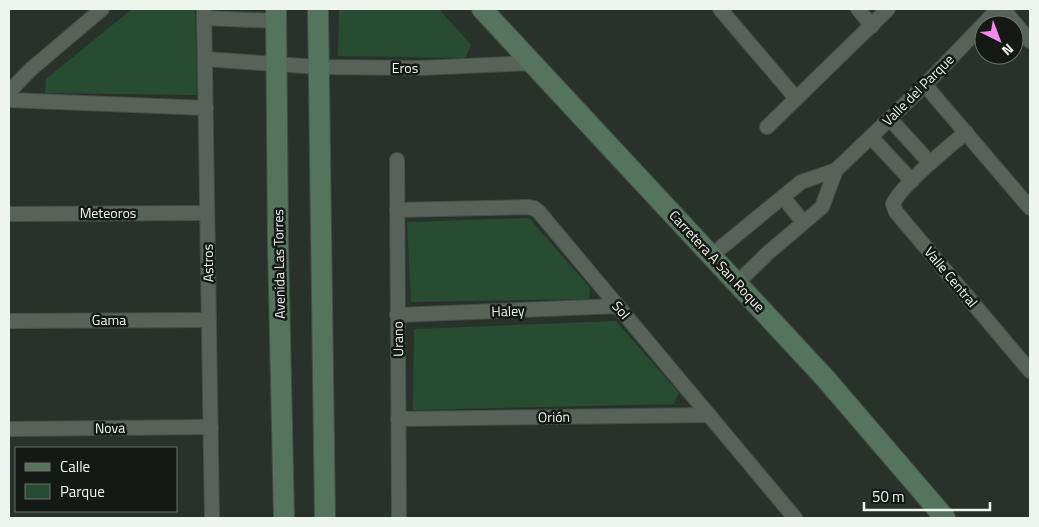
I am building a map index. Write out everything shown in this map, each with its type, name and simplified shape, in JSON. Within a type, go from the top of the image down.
[{"type":"street","points":[[9,92],[30,70],[102,9]]},
{"type":"street","points":[[318,9],[325,518]]},
{"type":"street","name":"Carretera A San Roque","points":[[482,9],[825,378],[946,518]]},
{"type":"street","points":[[720,9],[795,97]]},
{"type":"street","points":[[858,9],[872,26]]},
{"type":"street","points":[[767,127],[795,97],[888,9]]},
{"type":"street","name":"Valle del Parque","points":[[712,255],[801,182],[836,170],[925,85],[998,9]]},
{"type":"street","points":[[1003,9],[1030,41]]},
{"type":"street","points":[[204,14],[276,15]]},
{"type":"street","name":"Astros","points":[[204,14],[212,518]]},
{"type":"street","name":"Avenida Las Torres","points":[[276,15],[284,518]]},
{"type":"street","name":"Eros","points":[[205,59],[318,67],[420,68],[533,63]]},
{"type":"street","points":[[925,85],[1030,208]]},
{"type":"street","points":[[9,100],[206,108]]},
{"type":"street","points":[[890,118],[930,163]]},
{"type":"street","name":"Valle Central","points":[[966,132],[930,163],[896,198],[893,204],[896,212],[1030,371]]},
{"type":"street","points":[[871,137],[912,181]]},
{"type":"street","name":"Urano","points":[[397,160],[399,518]]},
{"type":"street","name":"Valle del Parque","points":[[737,283],[822,207],[836,170]]},
{"type":"street","points":[[783,197],[804,222]]},
{"type":"street","name":"Sol","points":[[397,210],[534,208],[544,216],[795,518]]},
{"type":"street","name":"Meteoros","points":[[9,214],[208,213]]},
{"type":"street","name":"Haley","points":[[398,315],[618,306]]},
{"type":"street","name":"Gama","points":[[9,321],[209,320]]},
{"type":"street","name":"Orión","points":[[398,419],[709,415]]},
{"type":"street","name":"Nova","points":[[9,429],[211,427]]},
{"type":"green space","points":[[132,9],[195,9],[197,95],[45,93],[46,79]]},
{"type":"green space","points":[[339,9],[439,9],[471,45],[465,58],[338,56]]},
{"type":"green space","points":[[529,218],[590,288],[589,299],[411,302],[407,222]]},
{"type":"green space","points":[[616,321],[679,393],[674,404],[413,410],[414,329]]}]
